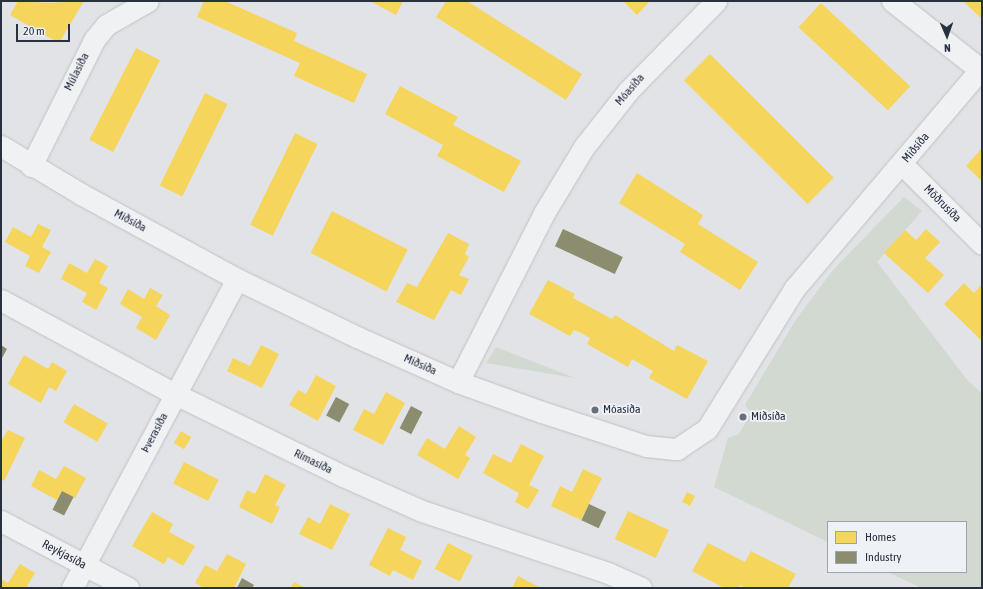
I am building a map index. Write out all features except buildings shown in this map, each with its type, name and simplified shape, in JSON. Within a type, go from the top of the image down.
[{"type":"street","name":"Múlasíða","points":[[31,166],[94,40],[106,25],[148,1]]},
{"type":"street","name":"Móasíða","points":[[458,382],[544,213],[584,147],[628,91],[716,1]]},
{"type":"street","points":[[893,1],[981,71]]},
{"type":"street","name":"Miðsíða","points":[[1,146],[31,166],[237,278],[322,321],[458,382],[646,446],[662,450],[687,444],[707,429],[794,289],[981,71]]},
{"type":"street","name":"Möðrusíða","points":[[902,164],[982,244]]},
{"type":"street","name":"Þverasíða","points":[[72,588],[85,567],[237,278]]},
{"type":"street","name":"Rimasíða","points":[[1,300],[175,394],[422,511],[608,573],[641,588]]},
{"type":"street","name":"Reykjasíða","points":[[1,521],[85,567],[128,588]]},
{"type":"shaded area","points":[[904,197],[922,211],[877,262],[968,381],[982,393],[982,588],[921,588],[890,573],[967,573],[967,521],[827,521],[827,542],[714,487],[728,438],[739,434],[751,413],[745,405],[795,321],[833,270]]},
{"type":"shaded area","points":[[496,347],[575,378],[486,363]]},
{"type":"place","name":"Móasíða","points":[[595,410]]},
{"type":"place","name":"Miðsíða","points":[[743,417]]}]
